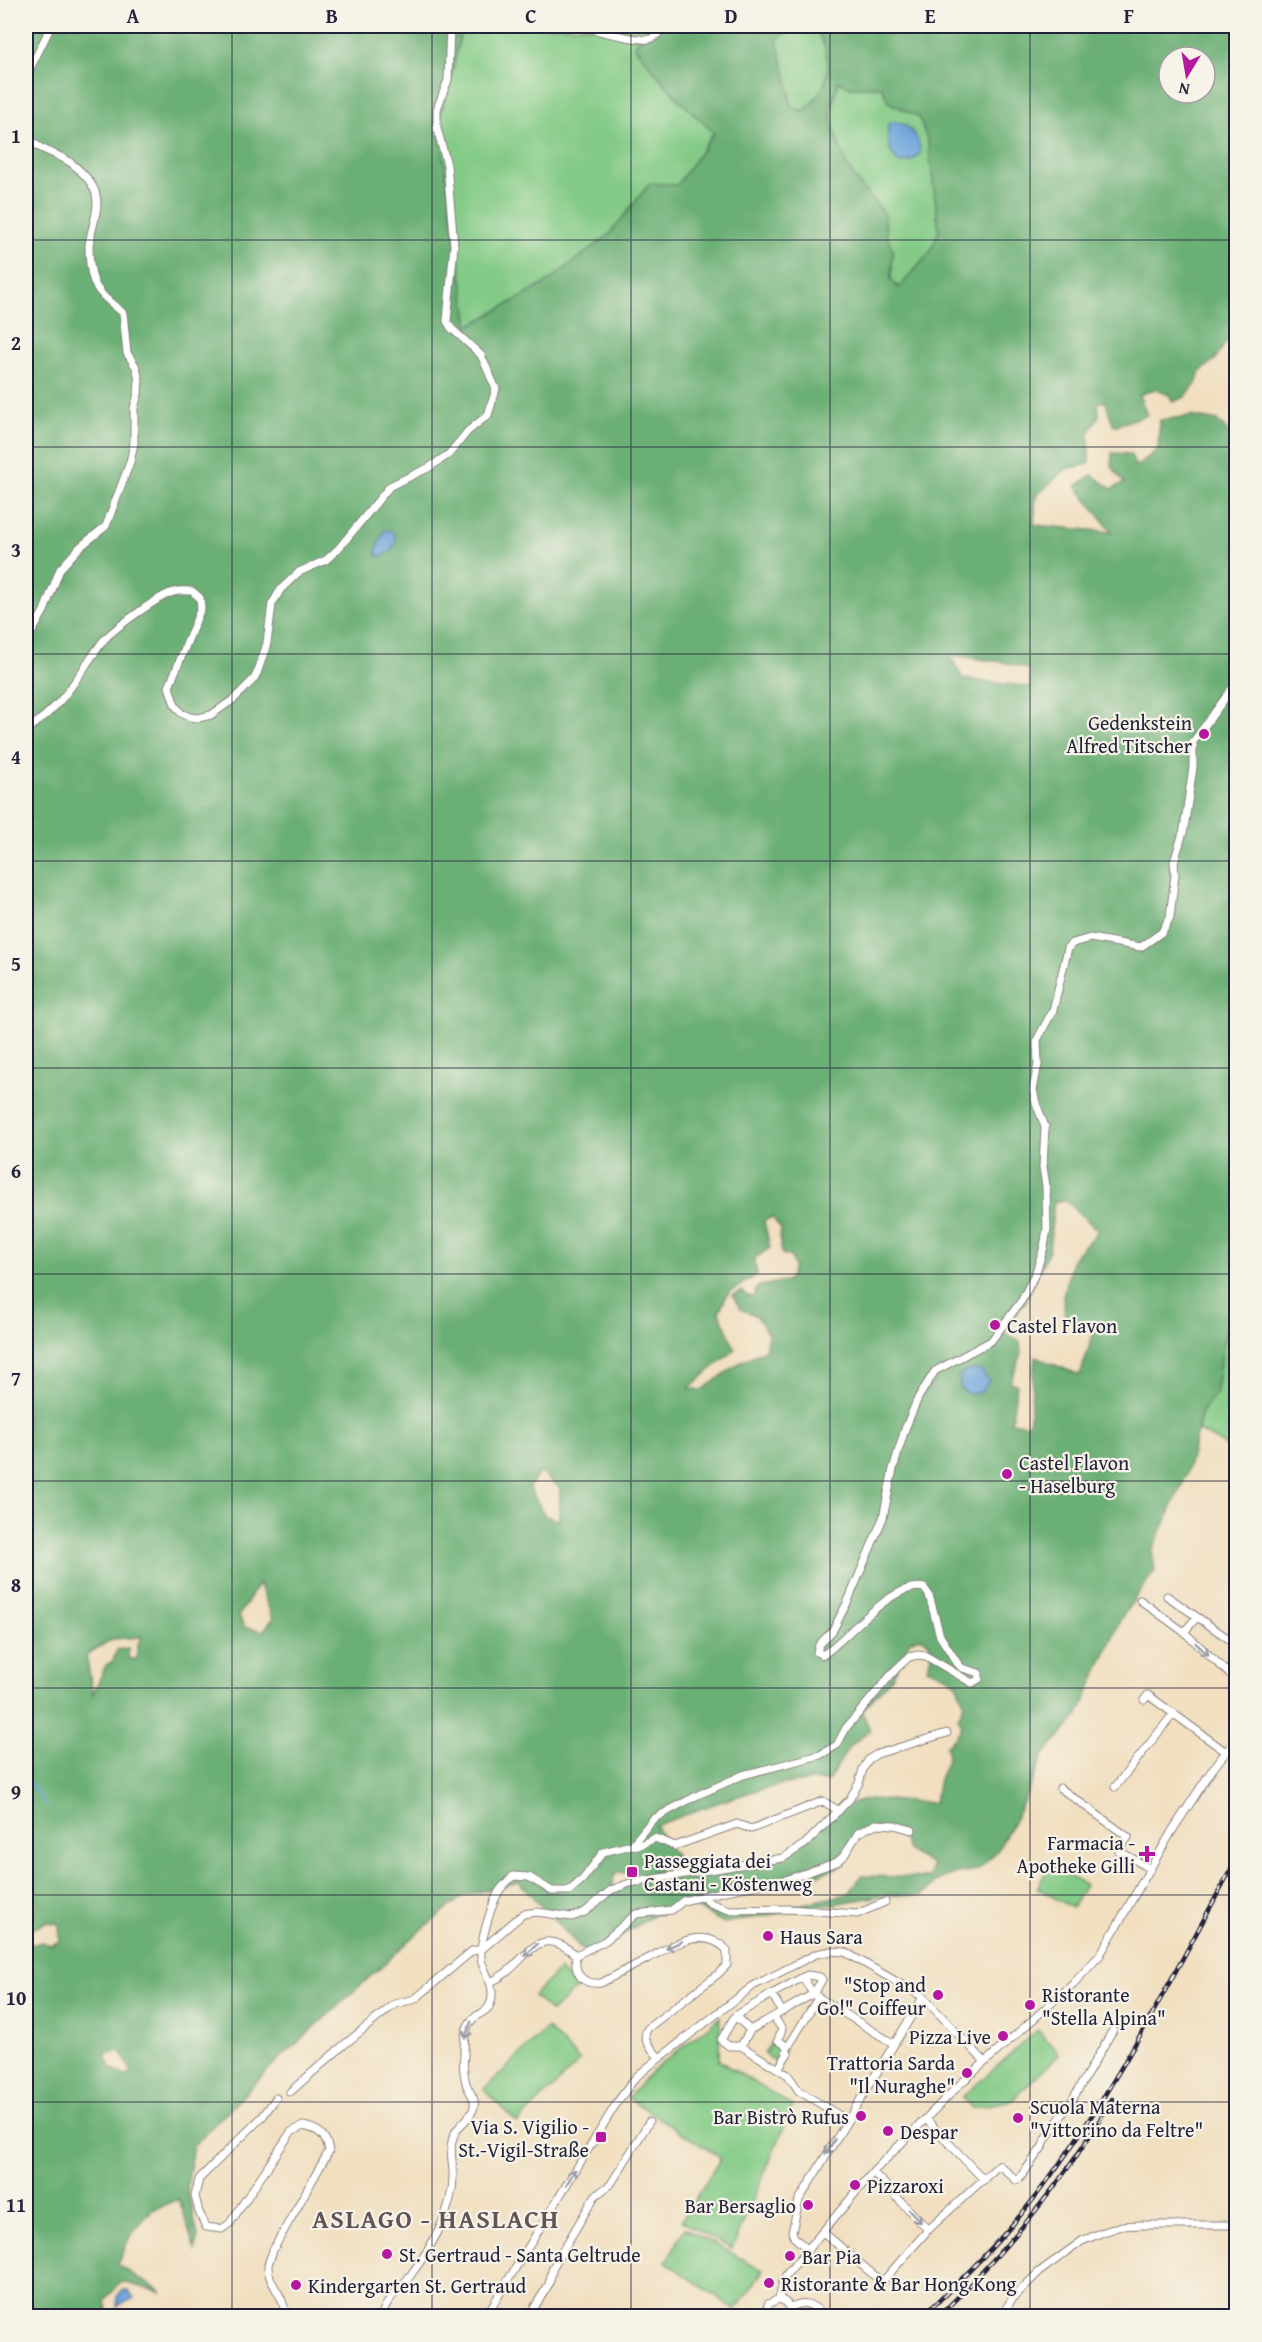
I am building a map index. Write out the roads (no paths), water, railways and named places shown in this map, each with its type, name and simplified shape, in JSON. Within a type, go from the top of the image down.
[{"type":"street","points":[[26,77],[51,26]]},
{"type":"street","points":[[26,730],[45,718],[65,695],[105,639],[154,600],[174,592],[192,591],[200,598],[201,608],[169,687],[175,705],[181,712],[198,718],[220,710],[250,683],[258,671],[267,643],[272,604],[281,589],[299,572],[326,560],[339,548],[390,486],[430,467],[449,454],[468,431],[488,415],[496,389],[481,355],[451,328],[447,321],[454,246],[447,165],[437,128],[438,109],[448,80],[450,26]]},
{"type":"street","points":[[584,26],[647,41],[656,37],[662,26]]},
{"type":"street","points":[[26,133],[29,140],[43,150],[71,162],[92,184],[97,196],[89,244],[94,283],[123,313],[127,353],[136,367],[140,380],[134,408],[134,443],[130,462],[106,526],[80,547],[60,569],[44,611],[26,642]]},
{"type":"street","points":[[632,1845],[653,1819],[698,1795],[743,1775],[820,1755],[837,1745],[846,1728],[876,1690],[909,1657],[926,1656],[972,1683],[979,1679],[979,1673],[962,1668],[958,1664],[940,1635],[929,1595],[924,1588],[916,1586],[898,1594],[858,1622],[823,1655],[817,1652],[819,1645],[833,1630],[848,1601],[883,1518],[893,1469],[905,1429],[918,1398],[935,1371],[991,1341],[1022,1300],[1036,1272],[1047,1229],[1043,1167],[1045,1127],[1033,1090],[1038,1064],[1037,1040],[1053,1010],[1065,956],[1073,943],[1090,938],[1141,947],[1162,933],[1170,917],[1175,875],[1174,862],[1184,829],[1193,767],[1193,742],[1236,683]]},
{"type":"street","points":[[1167,1596],[1236,1644]]},
{"type":"street","points":[[1140,1600],[1184,1632],[1236,1678]]},
{"type":"street","points":[[1184,1632],[1197,1617]]},
{"type":"street","points":[[1144,1700],[1148,1695],[1226,1752],[1236,1750]]},
{"type":"street","points":[[1115,1787],[1174,1713]]},
{"type":"street","points":[[290,2092],[395,2004],[415,1999],[472,1951],[482,1949],[523,1914],[537,1912],[572,1917],[585,1912],[611,1890],[630,1883],[783,1858],[806,1844],[849,1800],[860,1783],[862,1769],[869,1759],[877,1754],[947,1733]]},
{"type":"street","points":[[779,2299],[783,2282],[873,2172],[985,2062],[1094,1963],[1107,1945],[1172,1831],[1236,1739]]},
{"type":"street","points":[[1060,1788],[1128,1837],[1119,1851],[1151,1869]]},
{"type":"street","points":[[382,2316],[391,2297],[410,2276],[429,2248],[443,2222],[452,2192],[451,2142],[456,2127],[474,2107],[473,2097],[467,2086],[464,2065],[465,2037],[473,2019],[486,2012],[491,2003],[492,1992],[482,1963],[482,1949],[483,1938],[498,1891],[513,1876],[529,1877],[552,1891],[569,1891],[583,1879],[603,1852],[632,1845],[639,1846],[655,1838],[675,1846],[737,1824],[751,1829],[824,1802],[839,1811]]},
{"type":"street","points":[[576,1955],[605,1941],[636,1914],[672,1910],[683,1901],[786,1880],[837,1862],[844,1856],[858,1833],[876,1824],[894,1825],[912,1830]]},
{"type":"street","points":[[702,1896],[710,1903],[729,1911],[789,1909],[857,1914],[885,1902]]},
{"type":"street","points":[[490,1982],[508,1971],[536,1944],[544,1941],[567,1947],[576,1955],[577,1972],[584,1982],[592,1984],[601,1983],[680,1941],[696,1938],[719,1942],[727,1950],[727,1965],[648,2028],[644,2034],[644,2038],[658,2058]]},
{"type":"street","points":[[486,2316],[627,2088],[658,2058],[753,1986],[816,1954],[831,1951],[845,1952],[923,1997],[985,2062]]},
{"type":"street","points":[[778,2069],[815,1996],[822,1980],[820,1977],[808,1975],[803,1977],[735,2016],[721,2040],[729,2046],[741,2046],[778,2069],[788,2074],[799,2091],[847,2120]]},
{"type":"street","points":[[803,1977],[815,1996],[894,2044]]},
{"type":"street","points":[[772,1994],[782,2012]]},
{"type":"street","points":[[741,2046],[750,2030],[815,1996]]},
{"type":"street","points":[[808,2250],[792,2232],[799,2200],[923,1997]]},
{"type":"street","points":[[735,2016],[750,2030]]},
{"type":"street","points":[[774,2017],[782,2030],[778,2040],[788,2047]]},
{"type":"street","points":[[823,2232],[882,2282],[928,2230],[999,2165],[1016,2180],[1020,2178],[1071,2102],[1113,2030]]},
{"type":"street","points":[[276,2098],[263,2116],[199,2179],[195,2196],[206,2227],[222,2229],[230,2223],[291,2132],[303,2126],[318,2131],[327,2139],[329,2151],[273,2250],[268,2266],[272,2282],[284,2302],[285,2316]]},
{"type":"street","points":[[926,2119],[984,2180]]},
{"type":"street","points":[[529,2316],[549,2284],[553,2267],[596,2196],[611,2184],[649,2122]]},
{"type":"street","points":[[873,2172],[928,2230]]},
{"type":"street","points":[[991,2316],[1001,2316],[1012,2299],[1039,2272],[1082,2241],[1101,2233],[1122,2226],[1236,2225]]},
{"type":"street","points":[[779,2299],[788,2304],[790,2316]]},
{"type":"street","points":[[767,2316],[768,2304],[779,2299]]},
{"type":"street","points":[[790,2308],[797,2303],[805,2302],[826,2316]]},
{"type":"water","points":[[896,122],[914,133],[918,142],[920,153],[908,162],[899,163],[890,150],[888,124]]},
{"type":"water","points":[[390,530],[394,533],[395,544],[385,555],[378,556],[376,552],[384,531]]},
{"type":"water","points":[[966,1370],[981,1370],[989,1381],[982,1392],[969,1394],[961,1389],[959,1376]]},
{"type":"water","points":[[124,2290],[129,2291],[134,2298],[117,2307],[118,2295]]},
{"type":"waterway","points":[[26,1778],[46,1805]]},
{"type":"railway","points":[[923,2316],[1009,2229],[1064,2158],[1142,2032],[1236,1860]]},
{"type":"railway","points":[[939,2316],[1033,2214],[1075,2158],[1112,2099]]},
{"type":"place","name":"Gedenkstein Alfred Titscher","points":[[1204,734]]},
{"type":"place","name":"Castel Flavon","points":[[995,1325]]},
{"type":"place","name":"Castel Flavon - Haselburg","points":[[1007,1474]]},
{"type":"place","name":"Farmacia - Apotheke Gilli","points":[[1147,1854]]},
{"type":"place","name":"Passeggiata dei Castani - Köstenweg","points":[[632,1872]]},
{"type":"place","name":"Haus Sara","points":[[768,1936]]},
{"type":"place","name":"\"Stop and Go!\" Coiffeur","points":[[938,1995]]},
{"type":"place","name":"Ristorante \"Stella Alpina\"","points":[[1030,2005]]},
{"type":"place","name":"Pizza Live","points":[[1003,2036]]},
{"type":"place","name":"Trattoria Sarda \"Il Nuraghe\"","points":[[967,2073]]},
{"type":"place","name":"Bar Bistrò Rufus","points":[[861,2116]]},
{"type":"place","name":"Scuola Materna \"Vittorino da Feltre\"","points":[[1018,2118]]},
{"type":"place","name":"Despar","points":[[888,2131]]},
{"type":"place","name":"Via S. Vigilio - St.-Vigil-Straße","points":[[601,2137]]},
{"type":"place","name":"Pizzaroxi","points":[[855,2185]]},
{"type":"place","name":"Bar Bersaglio","points":[[808,2205]]},
{"type":"place","name":"St. Gertraud - Santa Geltrude","points":[[387,2254]]},
{"type":"place","name":"Bar Pia","points":[[790,2256]]},
{"type":"place","name":"Ristorante & Bar Hong Kong","points":[[769,2283]]},
{"type":"place","name":"Kindergarten St. Gertraud","points":[[296,2285]]},
{"type":"district","name":"ASLAGO - HASLACH","points":[[436,2218]]}]
